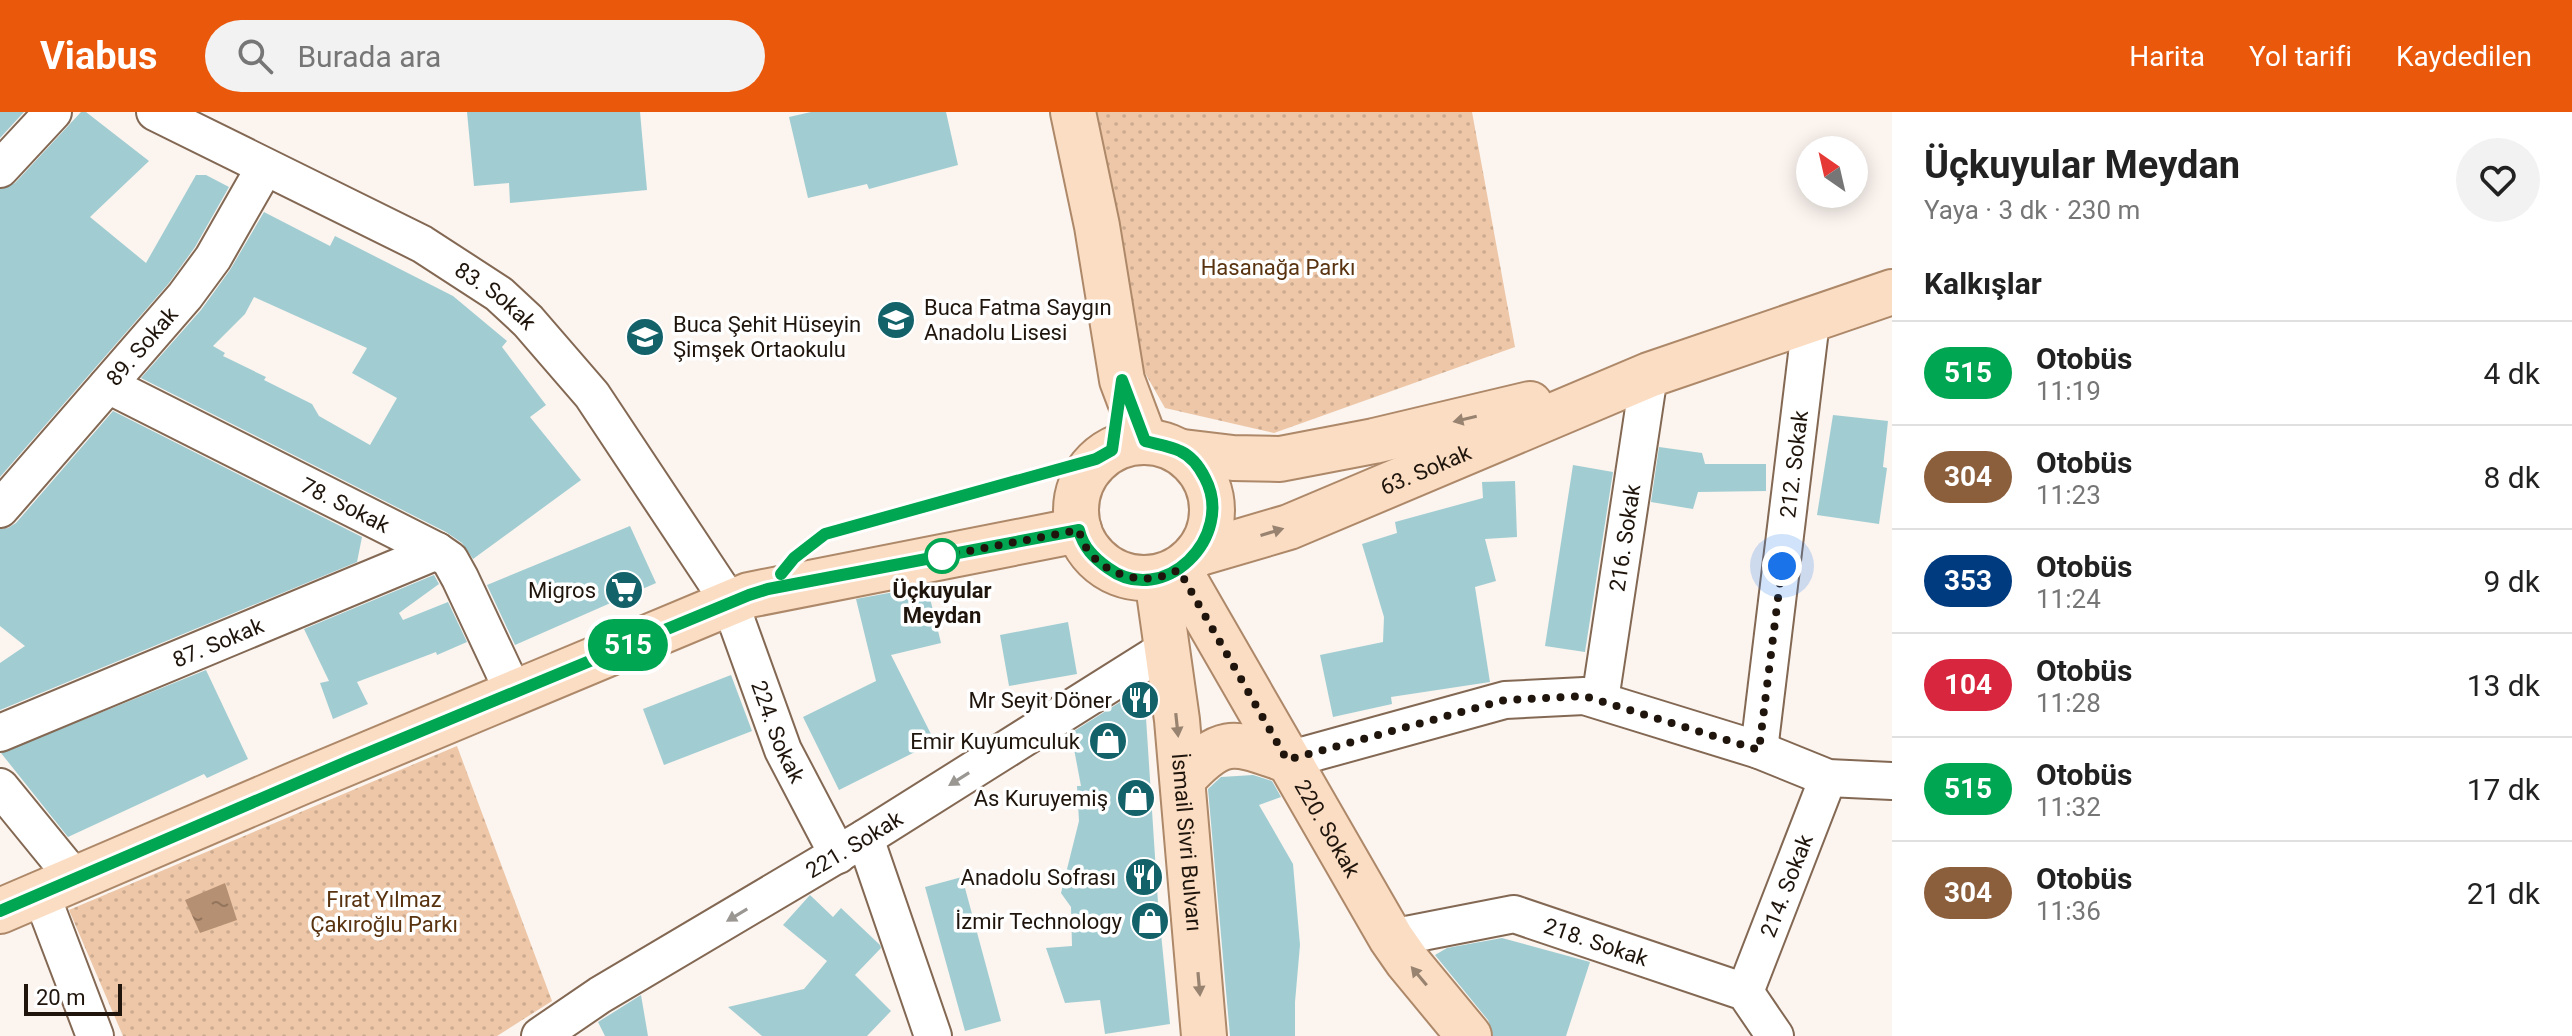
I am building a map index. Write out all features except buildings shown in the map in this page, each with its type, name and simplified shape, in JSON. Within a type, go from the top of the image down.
[{"type":"main road","points":[[1073,112],[1097,226],[1122,380],[1146,448]]},
{"type":"main road","name":"63. Sokak","points":[[1178,567],[1289,527],[1649,375],[1892,292]]},
{"type":"main road","name":"63. Sokak","points":[[1146,448],[1233,458],[1280,459],[1374,441],[1649,375]]},
{"type":"main road","points":[[1146,448],[1200,468],[1210,488],[1213,511],[1209,534],[1178,567],[1135,578],[1113,572],[1095,559],[1081,541],[1077,513],[1081,481],[1096,459],[1146,448]]},
{"type":"main road","points":[[0,911],[312,777],[836,559],[1077,513]]},
{"type":"main road","name":"İsmail Sivri Bulvarı","points":[[1178,567],[1167,648],[1183,779],[1196,1035]]},
{"type":"main road","name":"220. Sokak","points":[[1178,567],[1391,938],[1469,1036]]},
{"type":"main road","points":[[1183,779],[1204,755],[1223,747],[1243,745],[1287,760]]},
{"type":"street","points":[[0,169],[53,112]]},
{"type":"street","name":"83. Sokak","points":[[155,112],[422,244],[499,294],[528,321],[592,395],[749,596]]},
{"type":"street","name":"89. Sokak","points":[[0,509],[185,296],[213,258],[265,167]]},
{"type":"street","name":"212. Sokak","points":[[1759,750],[1811,321]]},
{"type":"street","name":"216. Sokak","points":[[1600,700],[1649,375]]},
{"type":"street","name":"78. Sokak","points":[[108,385],[450,560],[514,693]]},
{"type":"street","name":"87. Sokak","points":[[0,733],[437,551]]},
{"type":"street","name":"224. Sokak","points":[[749,596],[783,750],[852,846],[933,1036]]},
{"type":"street","name":"221. Sokak","points":[[540,1036],[600,995],[852,846],[1167,648]]},
{"type":"street","points":[[1287,760],[1505,700],[1584,696],[1759,750],[1828,778],[1892,781]]},
{"type":"street","name":"214. Sokak","points":[[1745,992],[1828,778]]},
{"type":"street","points":[[0,787],[58,887],[95,1036]]},
{"type":"street","name":"218. Sokak","points":[[1391,938],[1514,914],[1745,992]]},
{"type":"street","points":[[1745,992],[1775,1036]]},
{"type":"green space","name":"Hasanağa Parkı","points":[[1087,112],[1472,112],[1515,347],[1274,433],[1165,408],[1137,359]]},
{"type":"green space","name":"Fırat Yılmaz Çakıroğlu Parkı","points":[[457,746],[552,1001],[497,1036],[123,1036],[69,910]]},
{"type":"water","points":[[225,883],[237,920],[200,933],[185,900]]},
{"type":"bus line","name":"515","points":[[0,911],[351,760],[768,589],[1079,530],[1081,541],[1095,559],[1113,572],[1135,578],[1157,578],[1179,570],[1197,554],[1209,534],[1213,511],[1210,488],[1200,468],[1183,452],[1145,441],[1122,380],[1112,450],[1096,459],[825,534],[794,558],[781,574]]},
{"type":"place","name":"Buca Fatma Saygın Anadolu Lisesi","points":[[896,320]]},
{"type":"place","name":"Buca Şehit Hüseyin Şimşek Ortaokulu","points":[[645,337]]},
{"type":"place","name":"Üçkuyular Meydan","points":[[942,556]]},
{"type":"place","name":"Migros","points":[[624,590]]},
{"type":"place","name":"Mr Seyit Döner","points":[[1140,700]]},
{"type":"place","name":"Emir Kuyumculuk","points":[[1108,741]]},
{"type":"place","name":"As Kuruyemiş","points":[[1136,798]]},
{"type":"place","name":"Anadolu Sofrası","points":[[1144,877]]},
{"type":"place","name":"İzmir Technology","points":[[1150,921]]},
{"type":"route","points":[[942,556],[1079,530],[1081,541],[1095,559],[1113,572],[1135,578],[1157,578],[1179,570],[1287,760],[1505,700],[1584,696],[1759,750],[1782,566]]}]
